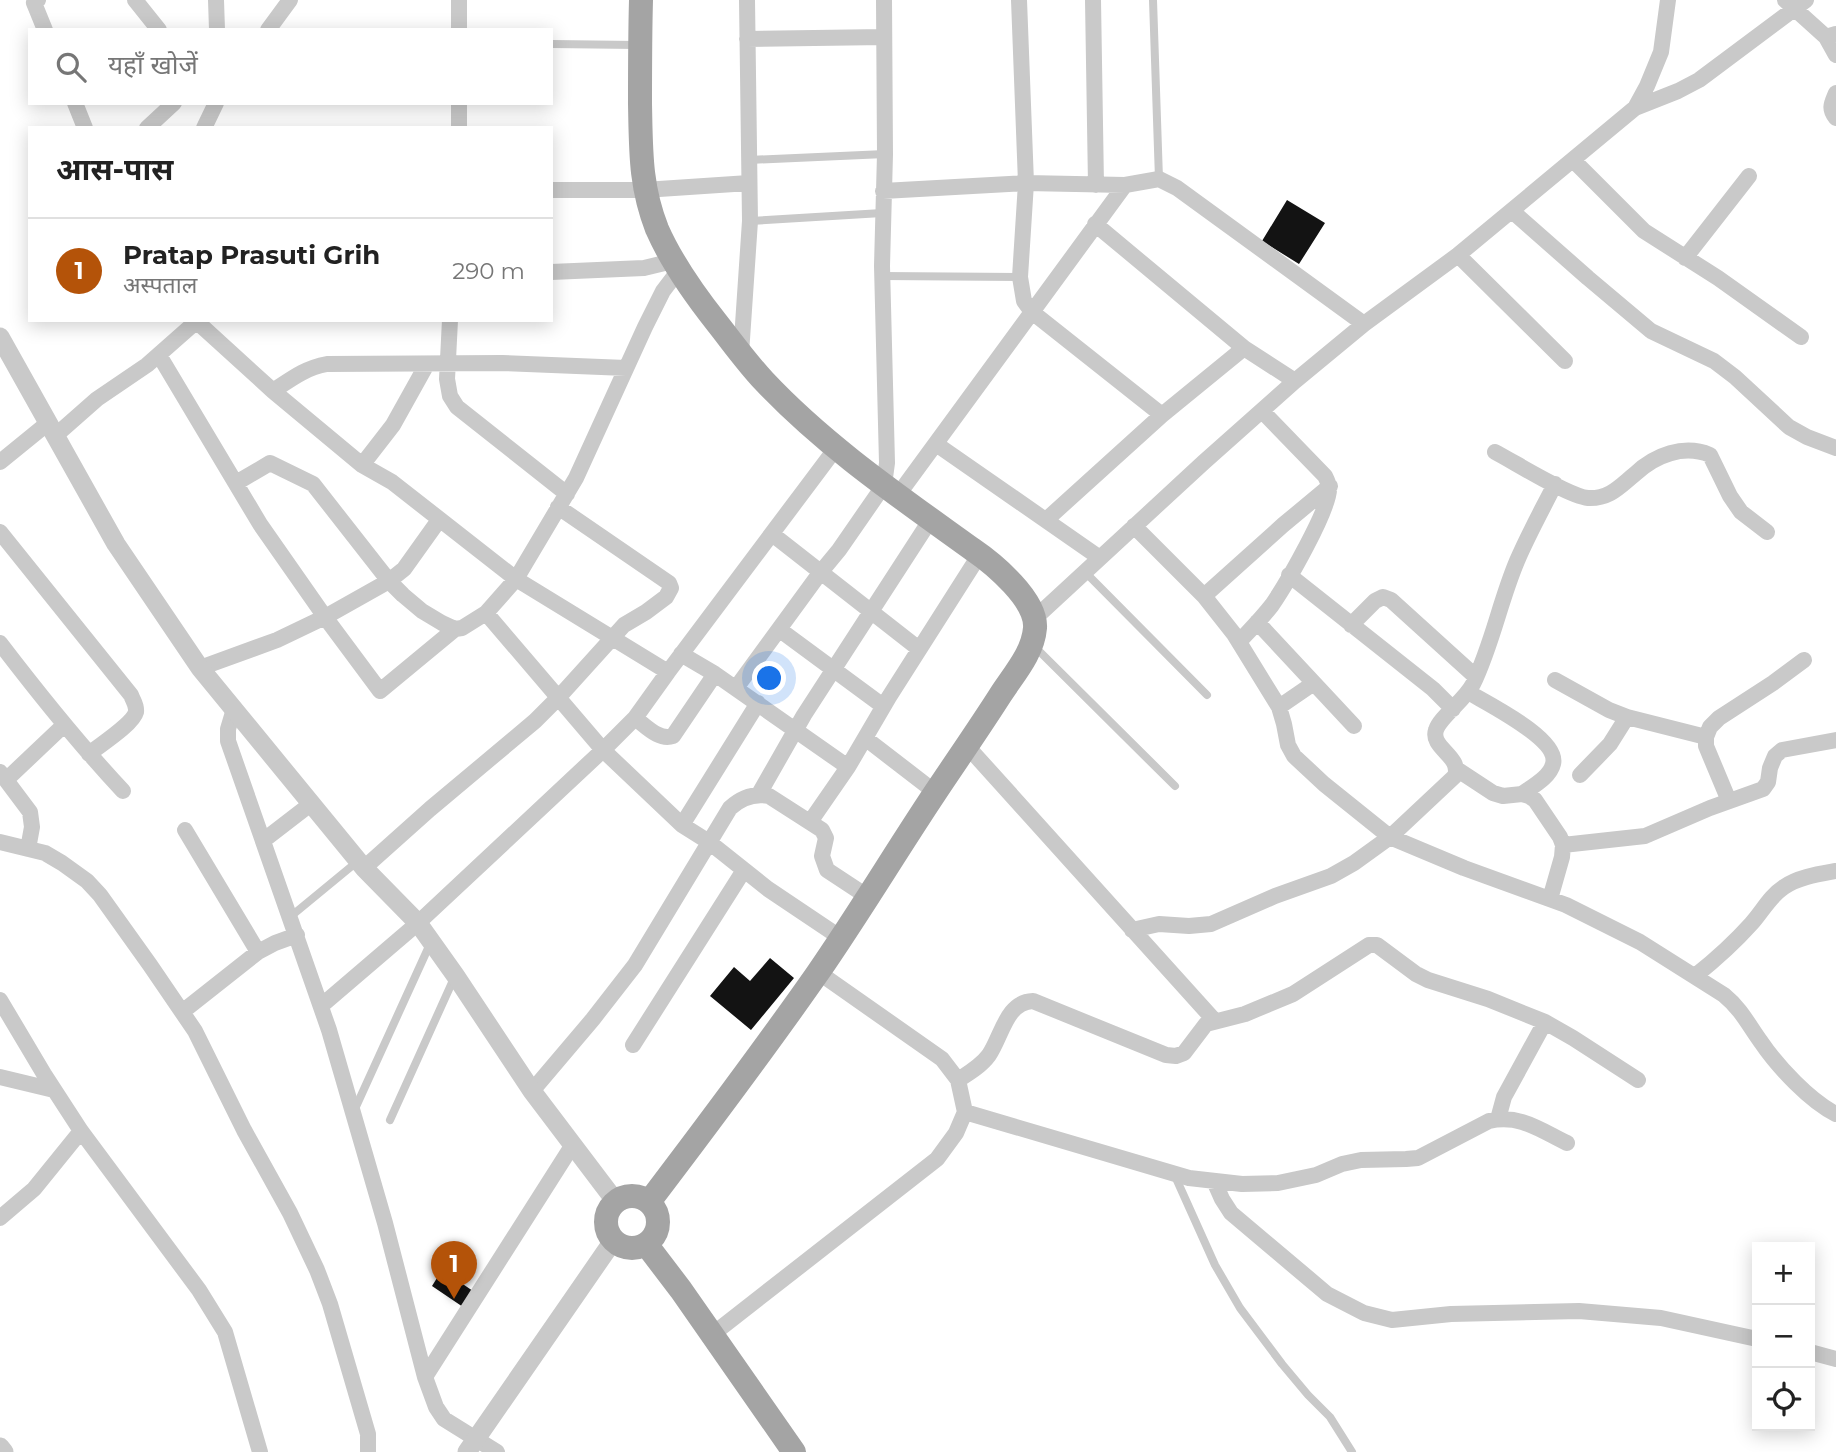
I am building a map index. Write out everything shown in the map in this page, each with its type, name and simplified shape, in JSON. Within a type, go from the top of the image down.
[{"type":"main road","points":[[641,0],[641,150],[644,190],[657,228],[676,266],[761,379],[793,411],[836,448],[980,554],[1021,593],[1029,604],[1034,619],[1032,644],[1018,669],[841,938],[745,1074],[649,1202]]},
{"type":"main road","points":[[628,1196],[638,1196],[654,1208],[658,1224],[655,1234],[646,1244],[632,1248],[613,1241],[605,1225],[610,1206],[616,1202],[628,1196]]},
{"type":"main road","points":[[646,1244],[713,1334],[794,1452]]},
{"type":"street","points":[[216,0],[217,28]]},
{"type":"street","points":[[269,28],[290,0]]},
{"type":"street","points":[[459,0],[459,28]]},
{"type":"street","points":[[741,354],[750,221],[747,0]]},
{"type":"street","points":[[884,0],[885,154],[882,276],[887,463],[891,490]]},
{"type":"street","points":[[1019,0],[1026,183],[1020,278],[1024,301],[1031,312],[1162,415]]},
{"type":"street","points":[[1093,0],[1096,185]]},
{"type":"street","points":[[1635,108],[1661,52],[1668,0]]},
{"type":"street","points":[[35,1],[44,28]]},
{"type":"street","points":[[141,3],[158,28]]},
{"type":"street","points":[[1034,619],[1295,381],[1364,324],[1458,256],[1635,108],[1699,80],[1795,3],[1831,36],[1836,55]]},
{"type":"street","points":[[747,39],[884,37]]},
{"type":"street","points":[[1836,93],[1830,107],[1836,118]]},
{"type":"street","points":[[76,105],[84,126]]},
{"type":"street","points":[[149,126],[172,105]]},
{"type":"street","points":[[205,126],[215,105]]},
{"type":"street","points":[[458,126],[459,105]]},
{"type":"street","points":[[1573,160],[1644,230],[1801,337]]},
{"type":"street","points":[[1685,258],[1749,176]]},
{"type":"street","points":[[883,191],[1026,183],[1125,185],[1159,179],[1177,188],[1364,324]]},
{"type":"street","points":[[553,190],[644,190],[749,183]]},
{"type":"street","points":[[736,688],[820,573],[891,490],[936,444],[1125,185]]},
{"type":"street","points":[[1512,211],[1651,331],[1714,361],[1789,427],[1807,437],[1836,447]]},
{"type":"street","points":[[1095,225],[1244,348],[1295,381]]},
{"type":"street","points":[[1458,256],[1565,361]]},
{"type":"street","points":[[553,272],[676,266]]},
{"type":"street","points":[[159,355],[260,524],[380,691],[455,629],[462,628],[486,613],[516,579],[576,478],[676,266]]},
{"type":"street","points":[[0,462],[159,355],[195,322]]},
{"type":"street","points":[[197,322],[273,391],[362,465],[392,482],[516,579],[668,672]]},
{"type":"street","points":[[361,864],[535,721],[624,625],[666,597],[671,588],[669,583],[563,500],[457,407],[450,396],[447,364],[450,322]]},
{"type":"street","points":[[0,337],[116,544],[200,667],[361,864],[418,923],[532,1091],[616,1202]]},
{"type":"street","points":[[1046,520],[1162,415],[1244,348]]},
{"type":"street","points":[[273,391],[300,372],[327,364],[502,363],[626,368]]},
{"type":"street","points":[[362,465],[393,425],[427,364]]},
{"type":"street","points":[[1239,642],[1271,606],[1322,516],[1328,500],[1329,486],[1325,477],[1262,411]]},
{"type":"street","points":[[936,444],[1100,558]]},
{"type":"street","points":[[321,1006],[418,923],[635,718],[836,448]]},
{"type":"street","points":[[1495,452],[1580,496],[1591,498],[1618,490],[1637,471],[1661,456],[1682,450],[1700,451],[1710,455],[1741,512],[1768,532]]},
{"type":"street","points":[[236,483],[270,463],[313,484],[389,582],[422,611],[455,629]]},
{"type":"street","points":[[1550,899],[1563,845],[1535,800],[1522,794],[1503,796],[1493,793],[1458,770],[1435,734],[1440,723],[1472,684],[1517,561],[1555,484]]},
{"type":"street","points":[[1204,596],[1329,486]]},
{"type":"street","points":[[759,794],[796,729],[931,519]]},
{"type":"street","points":[[200,667],[277,640],[389,582],[404,569],[439,520]]},
{"type":"street","points":[[1134,526],[1204,596],[1239,642],[1279,706],[1287,745],[1294,756],[1324,784],[1390,836],[1464,868],[1550,899],[1613,927],[1695,976],[1736,1005],[1762,1045],[1805,1093],[1836,1114]]},
{"type":"street","points":[[0,532],[131,695],[136,706],[130,722],[89,754]]},
{"type":"street","points":[[772,534],[919,649]]},
{"type":"street","points":[[810,822],[848,767],[883,706],[980,554]]},
{"type":"street","points":[[1289,575],[1433,689],[1453,709]]},
{"type":"street","points":[[1351,625],[1376,601],[1383,597],[1391,600],[1472,684],[1550,748],[1554,759],[1553,766],[1544,778],[1522,794]]},
{"type":"street","points":[[486,613],[603,750],[682,825],[841,938]]},
{"type":"street","points":[[1257,622],[1354,726]]},
{"type":"street","points":[[780,630],[883,706]]},
{"type":"street","points":[[0,643],[64,724],[123,791]]},
{"type":"street","points":[[681,654],[736,688],[848,767]]},
{"type":"street","points":[[1728,801],[1706,746],[1710,727],[1719,718],[1804,660]]},
{"type":"street","points":[[635,718],[661,737],[673,736],[715,674]]},
{"type":"street","points":[[1555,680],[1627,717],[1706,737]]},
{"type":"street","points":[[1279,706],[1314,683]]},
{"type":"street","points":[[682,825],[758,703]]},
{"type":"street","points":[[234,709],[228,729],[228,741],[321,1006],[385,1223],[425,1377],[436,1407],[444,1419],[472,1446],[497,1452]]},
{"type":"street","points":[[1580,775],[1610,744],[1627,717]]},
{"type":"street","points":[[28,849],[32,827],[30,812],[3,776],[64,724]]},
{"type":"street","points":[[865,738],[935,792]]},
{"type":"street","points":[[1563,845],[1645,836],[1763,789],[1769,782],[1770,768],[1775,756],[1782,750],[1836,740]]},
{"type":"street","points":[[967,747],[1215,1021]]},
{"type":"street","points":[[1132,930],[1159,924],[1211,924],[1275,896],[1331,876],[1354,863],[1390,836],[1455,776],[1458,770]]},
{"type":"street","points":[[532,1091],[635,965],[730,808],[738,800],[759,794],[768,796],[822,830],[826,838],[822,856],[827,870],[868,897]]},
{"type":"street","points":[[264,841],[312,803]]},
{"type":"street","points":[[186,830],[258,953]]},
{"type":"street","points":[[0,842],[45,853],[87,881],[100,895],[195,1031],[317,1270],[330,1304],[369,1434],[369,1452]]},
{"type":"street","points":[[633,1045],[744,870]]},
{"type":"street","points":[[1695,976],[1729,948],[1754,922],[1773,896],[1785,886],[1836,871]]},
{"type":"street","points":[[182,1012],[258,953],[296,934]]},
{"type":"street","points":[[958,1080],[982,1063],[1015,1008],[1024,1002],[1033,1002],[1166,1055],[1176,1056],[1184,1053],[1206,1024],[1245,1014],[1293,994],[1369,945],[1377,945],[1428,980],[1488,999],[1545,1022],[1638,1080]]},
{"type":"street","points":[[713,1334],[937,1159],[956,1133],[965,1112],[958,1080],[942,1059],[818,972]]},
{"type":"street","points":[[0,1000],[80,1131],[199,1290],[225,1332],[260,1452]]},
{"type":"street","points":[[1498,1119],[1504,1097],[1545,1022]]},
{"type":"street","points":[[0,1077],[54,1090]]},
{"type":"street","points":[[965,1112],[1189,1178],[1242,1184],[1278,1183],[1315,1175],[1361,1160],[1418,1158],[1489,1121],[1498,1119],[1520,1121],[1567,1143]]},
{"type":"street","points":[[0,1218],[34,1189],[80,1131]]},
{"type":"street","points":[[425,1377],[572,1146]]},
{"type":"street","points":[[1214,1181],[1231,1213],[1327,1294],[1364,1313],[1392,1320],[1451,1314],[1579,1311],[1661,1318],[1752,1338]]},
{"type":"street","points":[[472,1446],[613,1241]]},
{"type":"street","points":[[1815,1353],[1836,1359]]},
{"type":"street","points":[[0,1447],[4,1452]]},
{"type":"lane","points":[[1153,0],[1159,179]]},
{"type":"lane","points":[[553,44],[640,46]]},
{"type":"lane","points":[[749,160],[885,154]]},
{"type":"lane","points":[[750,221],[882,213]]},
{"type":"lane","points":[[882,276],[1020,278]]},
{"type":"lane","points":[[1086,573],[1207,695]]},
{"type":"lane","points":[[1032,644],[1175,786]]},
{"type":"lane","points":[[290,917],[361,864]]},
{"type":"lane","points":[[353,1113],[431,942]]},
{"type":"lane","points":[[390,1120],[455,975]]},
{"type":"lane","points":[[1173,1173],[1215,1265],[1240,1308],[1282,1364],[1330,1417],[1352,1452]]},
{"type":"building","points":[[1287,200],[1325,223],[1299,264],[1262,241]]},
{"type":"building","points":[[770,958],[794,978],[751,1030],[710,996],[734,967],[750,981]]},
{"type":"building","points":[[442,1270],[473,1291],[463,1307],[432,1286]]},
{"type":"place","name":"Pratap Prasuti Grih","points":[[454,1299]]}]
